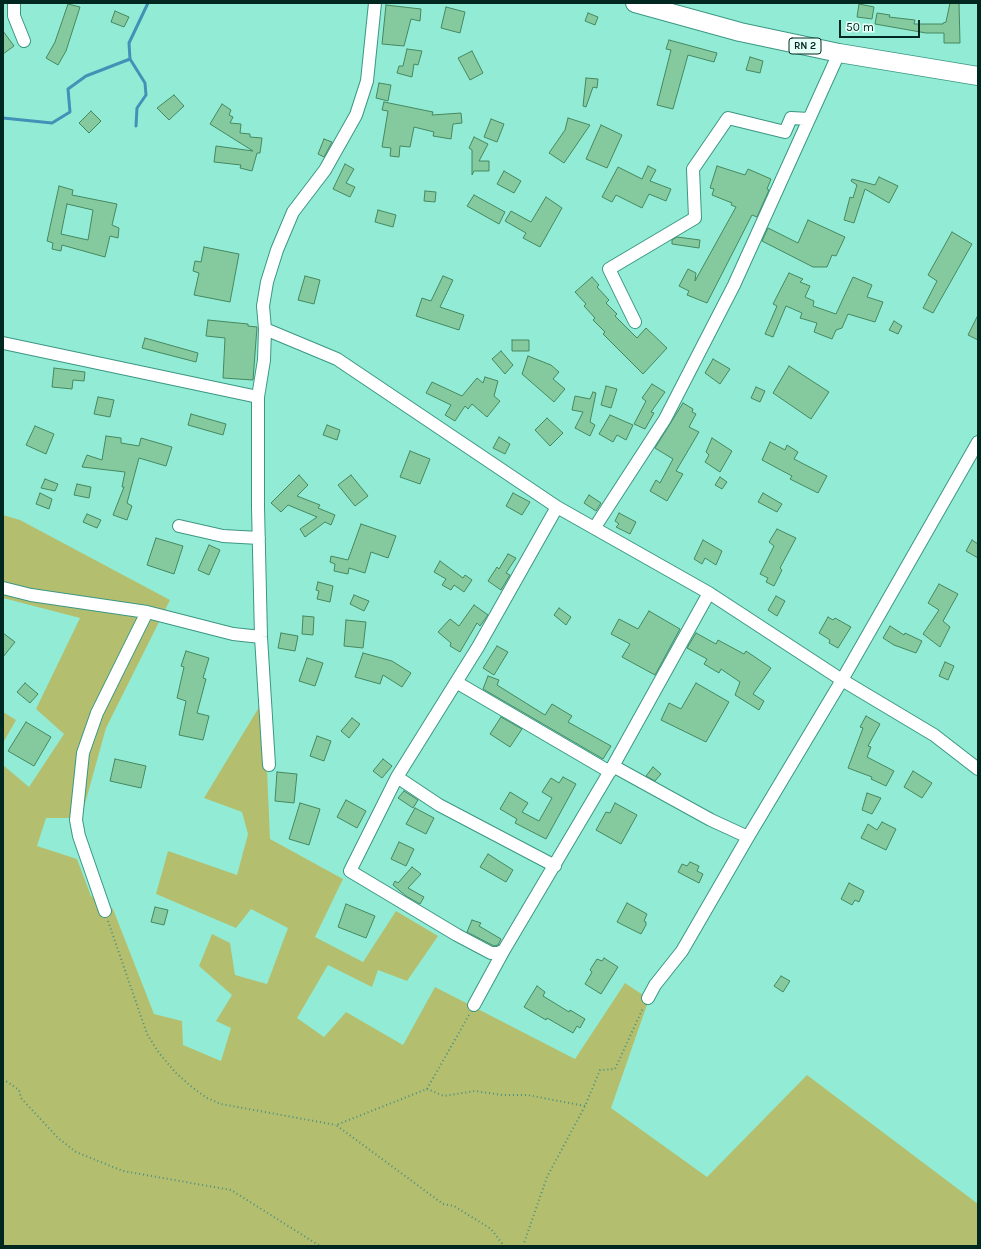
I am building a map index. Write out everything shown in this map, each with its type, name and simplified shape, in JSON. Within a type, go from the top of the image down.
[{"type":"main road","name":"RN 2","points":[[635,3],[740,32],[839,53],[978,76]]},
{"type":"street","points":[[14,3],[14,16],[24,41]]},
{"type":"street","points":[[269,765],[261,637],[259,538],[258,397],[264,360],[265,329],[263,306],[267,282],[293,212],[326,170],[356,115],[367,81],[375,3]]},
{"type":"street","points":[[595,527],[665,419],[734,284],[839,53]]},
{"type":"street","points":[[635,322],[609,269],[695,218],[693,168],[728,118],[785,132],[791,118],[809,119]]},
{"type":"street","points":[[265,329],[336,359],[557,507],[595,527],[709,593],[842,680],[934,735],[978,769]]},
{"type":"street","points":[[3,344],[258,397]]},
{"type":"street","points":[[648,998],[655,985],[682,951],[842,680],[978,442]]},
{"type":"street","points":[[504,950],[498,953],[491,952],[457,935],[350,871],[397,777],[456,682],[557,507]]},
{"type":"street","points":[[179,526],[223,536],[259,538]]},
{"type":"street","points":[[3,588],[30,595],[146,612],[233,634],[261,637]]},
{"type":"street","points":[[474,1005],[504,950],[611,769],[709,593]]},
{"type":"street","points":[[105,911],[79,836],[76,820],[83,753],[97,713],[146,612]]},
{"type":"street","points":[[456,682],[611,769],[711,820],[748,837]]},
{"type":"street","points":[[397,777],[439,805],[555,866]]},
{"type":"path","points":[[105,911],[147,1034],[159,1053],[176,1073],[207,1098],[221,1104],[336,1125],[443,1204],[454,1206],[490,1229],[504,1246]]},
{"type":"path","points":[[523,1246],[547,1177],[585,1106],[600,1070],[615,1069],[648,998]]},
{"type":"path","points":[[336,1125],[427,1089],[474,1005]]},
{"type":"path","points":[[3,1079],[19,1090],[22,1098],[58,1138],[76,1152],[123,1171],[231,1190],[320,1246]]},
{"type":"path","points":[[427,1089],[444,1096],[475,1091],[502,1095],[528,1096],[585,1106]]},
{"type":"green space","points":[[3,515],[20,520],[170,600],[106,728],[81,818],[46,818],[37,846],[77,859],[91,896],[113,909],[154,1014],[182,1021],[183,1045],[221,1061],[231,1028],[216,1021],[232,995],[199,966],[212,934],[230,943],[235,975],[267,984],[288,928],[251,909],[236,928],[156,894],[168,851],[237,875],[248,834],[242,812],[204,798],[264,699],[270,839],[343,879],[315,937],[363,962],[396,911],[438,936],[407,981],[378,970],[372,987],[328,965],[297,1018],[324,1037],[346,1012],[403,1045],[435,987],[575,1059],[625,983],[649,999],[611,1108],[707,1177],[807,1075],[978,1204],[978,1246],[3,1246],[3,765],[29,787],[64,734],[36,709],[80,618],[3,598]]},
{"type":"green space","points":[[3,712],[16,720],[3,743]]},
{"type":"building","points":[[950,3],[959,3],[960,43],[944,43],[944,33],[926,33],[875,24],[877,13],[890,15],[889,17],[915,20],[914,24],[943,24],[946,22]]},
{"type":"building","points":[[68,4],[80,7],[66,51],[58,65],[46,58],[55,42]]},
{"type":"building","points":[[859,4],[874,7],[872,19],[857,17]]},
{"type":"building","points":[[386,5],[421,9],[420,21],[411,19],[404,46],[382,44]]},
{"type":"building","points":[[446,7],[465,12],[460,33],[441,28]]},
{"type":"building","points":[[115,11],[129,17],[124,27],[111,22]]},
{"type":"building","points":[[588,13],[598,17],[595,25],[585,21]]},
{"type":"building","points":[[3,31],[14,46],[3,54]]},
{"type":"building","points":[[669,40],[717,53],[714,62],[688,55],[673,109],[657,105],[671,50],[666,49]]},
{"type":"building","points":[[407,49],[422,51],[418,65],[414,64],[412,77],[397,73],[399,66],[403,66]]},
{"type":"building","points":[[472,51],[483,73],[470,80],[458,58]]},
{"type":"building","points":[[750,57],[763,61],[760,73],[746,70]]},
{"type":"building","points":[[586,78],[598,79],[597,88],[593,87],[586,107],[583,106]]},
{"type":"building","points":[[379,83],[391,85],[388,101],[376,98]]},
{"type":"building","points":[[174,95],[184,106],[169,120],[157,108]]},
{"type":"building","points":[[384,102],[433,112],[432,115],[461,113],[462,123],[453,124],[451,139],[433,136],[434,132],[414,127],[410,147],[400,146],[399,157],[390,156],[391,148],[382,147],[388,111],[382,110]]},
{"type":"building","points":[[222,104],[231,110],[229,115],[233,117],[230,123],[241,124],[240,133],[250,134],[250,137],[262,138],[260,153],[257,153],[252,171],[240,168],[241,165],[214,162],[216,146],[253,151],[210,124]]},
{"type":"building","points":[[91,111],[101,121],[89,133],[79,123]]},
{"type":"building","points":[[568,118],[590,125],[564,163],[549,153],[565,130]]},
{"type":"building","points":[[491,119],[504,124],[497,142],[484,137]]},
{"type":"building","points":[[601,125],[622,135],[607,168],[586,159]]},
{"type":"building","points":[[474,137],[488,144],[479,161],[489,161],[489,171],[474,171],[472,175],[472,150],[469,148]]},
{"type":"building","points":[[324,139],[332,142],[324,157],[318,154]]},
{"type":"building","points":[[345,164],[354,169],[346,183],[355,187],[350,197],[333,189]]},
{"type":"building","points":[[648,166],[656,170],[650,181],[671,189],[666,201],[649,194],[642,208],[616,195],[612,202],[602,197],[618,167],[642,179]]},
{"type":"building","points":[[717,166],[745,175],[748,169],[771,179],[767,189],[769,190],[757,217],[752,215],[707,303],[687,295],[689,291],[679,286],[688,269],[696,273],[695,281],[736,207],[731,205],[732,203],[712,195],[714,189],[710,188]]},
{"type":"building","points":[[504,171],[521,181],[514,193],[497,184]]},
{"type":"building","points":[[879,177],[898,186],[889,203],[865,189],[854,223],[844,220],[850,197],[853,198],[857,185],[851,181],[852,179],[875,185]]},
{"type":"building","points":[[59,186],[73,190],[72,195],[117,204],[112,225],[119,228],[118,238],[110,236],[105,257],[62,245],[61,251],[52,249],[53,243],[47,241]],"holes":[[[67,204],[93,210],[88,240],[61,234]]]},
{"type":"building","points":[[425,191],[436,192],[435,202],[424,201]]},
{"type":"building","points":[[474,195],[505,212],[499,224],[467,206]]},
{"type":"building","points":[[546,197],[562,208],[540,247],[523,238],[526,233],[505,221],[511,211],[531,222]]},
{"type":"building","points":[[378,210],[396,215],[393,227],[375,222]]},
{"type":"building","points":[[808,220],[845,237],[836,256],[832,255],[827,267],[813,267],[762,241],[768,228],[798,243]]},
{"type":"building","points":[[952,232],[972,244],[933,313],[923,308],[937,281],[928,275]]},
{"type":"building","points":[[677,237],[700,240],[699,248],[672,244],[672,240]]},
{"type":"building","points":[[204,247],[239,254],[230,302],[194,295],[199,273],[193,271],[195,261],[201,262]]},
{"type":"building","points":[[789,273],[803,279],[800,282],[810,286],[805,297],[814,301],[813,306],[836,314],[853,277],[872,285],[867,297],[883,302],[875,322],[848,314],[842,328],[836,330],[832,339],[814,332],[817,323],[800,318],[802,313],[786,306],[773,337],[765,334],[777,306],[773,304]]},
{"type":"building","points":[[305,276],[320,280],[314,304],[298,300]]},
{"type":"building","points":[[443,276],[453,280],[440,307],[464,315],[459,330],[416,316],[422,298],[431,301]]},
{"type":"building","points":[[592,277],[599,285],[597,287],[609,300],[606,303],[617,314],[615,316],[637,338],[646,328],[667,348],[643,374],[603,334],[605,332],[593,320],[595,318],[584,306],[586,304],[575,292]]},
{"type":"building","points":[[978,315],[978,340],[968,335]]},
{"type":"building","points":[[208,320],[248,324],[248,326],[257,327],[253,380],[223,378],[225,338],[206,336]]},
{"type":"building","points":[[894,321],[902,326],[898,334],[889,330]]},
{"type":"building","points":[[145,338],[198,353],[196,362],[142,348]]},
{"type":"building","points":[[512,340],[529,340],[529,351],[512,351]]},
{"type":"building","points":[[501,351],[513,365],[505,374],[492,359]]},
{"type":"building","points":[[528,356],[551,365],[559,372],[553,379],[565,389],[554,402],[522,374]]},
{"type":"building","points":[[713,359],[730,369],[720,384],[705,373]]},
{"type":"building","points":[[789,366],[829,392],[811,419],[773,393]]},
{"type":"building","points":[[54,368],[85,372],[84,381],[73,380],[72,389],[52,387]]},
{"type":"building","points":[[485,377],[498,381],[494,396],[500,401],[487,417],[472,404],[468,409],[465,406],[455,421],[445,415],[451,405],[426,393],[432,382],[462,396],[477,378],[483,383]]},
{"type":"building","points":[[652,384],[665,392],[651,412],[654,413],[645,429],[634,424],[646,401],[642,398]]},
{"type":"building","points":[[606,386],[617,389],[611,408],[601,405]]},
{"type":"building","points":[[756,387],[765,391],[760,402],[751,398]]},
{"type":"building","points":[[593,392],[596,393],[590,422],[595,425],[590,436],[575,428],[583,412],[572,410],[575,396],[590,399]]},
{"type":"building","points":[[98,397],[114,400],[110,417],[94,414]]},
{"type":"building","points":[[683,403],[693,409],[692,412],[696,414],[689,427],[699,432],[676,471],[683,474],[667,501],[650,491],[656,480],[660,483],[673,459],[655,448]]},
{"type":"building","points":[[191,414],[226,424],[223,435],[188,425]]},
{"type":"building","points":[[610,415],[633,425],[626,440],[617,435],[613,442],[599,434]]},
{"type":"building","points":[[547,418],[563,433],[550,446],[535,430]]},
{"type":"building","points":[[327,425],[340,430],[337,440],[323,435]]},
{"type":"building","points":[[35,426],[54,434],[46,454],[26,445]]},
{"type":"building","points":[[106,436],[121,438],[121,443],[139,446],[141,438],[172,447],[166,466],[139,458],[127,503],[132,506],[127,520],[113,515],[124,487],[122,487],[125,472],[82,467],[87,455],[102,460]]},
{"type":"building","points":[[499,437],[510,444],[505,454],[493,448]]},
{"type":"building","points":[[712,438],[732,451],[720,472],[705,462],[709,455],[706,452]]},
{"type":"building","points":[[770,442],[785,450],[787,445],[798,452],[794,459],[827,476],[818,493],[790,479],[792,476],[762,460]]},
{"type":"building","points":[[410,451],[430,459],[420,484],[400,477]]},
{"type":"building","points":[[299,475],[308,485],[297,496],[320,505],[318,508],[335,515],[331,525],[325,522],[305,537],[300,529],[317,517],[288,505],[281,512],[271,503]]},
{"type":"building","points":[[351,475],[368,496],[355,506],[338,485]]},
{"type":"building","points":[[720,477],[727,482],[722,489],[715,485]]},
{"type":"building","points":[[45,479],[58,484],[55,491],[41,488]]},
{"type":"building","points":[[77,484],[91,487],[89,498],[74,495]]},
{"type":"building","points":[[40,493],[52,499],[49,509],[36,504]]},
{"type":"building","points":[[513,493],[530,502],[522,515],[506,506]]},
{"type":"building","points":[[763,493],[782,504],[777,512],[758,502]]},
{"type":"building","points":[[589,495],[601,503],[596,511],[584,503]]},
{"type":"building","points":[[619,513],[636,522],[630,534],[616,527],[619,524],[615,521]]},
{"type":"building","points":[[87,514],[101,520],[97,528],[83,522]]},
{"type":"building","points":[[361,524],[396,536],[388,558],[371,552],[365,573],[349,568],[348,574],[334,571],[335,564],[330,562],[331,556],[348,560]]},
{"type":"building","points":[[777,529],[796,538],[780,568],[782,570],[774,586],[766,582],[768,578],[760,574],[774,546],[769,542]]},
{"type":"building","points":[[156,538],[183,546],[174,574],[147,565]]},
{"type":"building","points":[[703,540],[722,551],[716,565],[705,558],[702,564],[694,559]]},
{"type":"building","points":[[972,540],[978,544],[978,558],[966,551]]},
{"type":"building","points":[[209,545],[220,550],[209,575],[198,570]]},
{"type":"building","points":[[508,554],[516,558],[506,573],[510,575],[501,590],[488,581],[497,567],[499,569]]},
{"type":"building","points":[[440,561],[463,578],[465,575],[472,580],[464,592],[454,585],[451,590],[442,585],[446,579],[434,572]]},
{"type":"building","points":[[318,582],[333,586],[330,602],[317,599],[319,591],[316,590]]},
{"type":"building","points":[[939,584],[958,594],[943,621],[950,627],[940,647],[923,634],[939,610],[928,603]]},
{"type":"building","points":[[354,595],[369,601],[364,611],[350,604]]},
{"type":"building","points":[[776,596],[785,601],[777,616],[768,610]]},
{"type":"building","points":[[474,605],[488,615],[480,626],[477,623],[460,652],[450,646],[451,643],[438,632],[450,619],[459,626]]},
{"type":"building","points":[[559,608],[571,617],[566,625],[554,615]]},
{"type":"building","points":[[649,611],[680,629],[655,675],[622,657],[630,644],[611,634],[619,619],[638,629]]},
{"type":"building","points":[[303,616],[314,617],[313,635],[302,634]]},
{"type":"building","points":[[828,617],[833,620],[835,618],[851,627],[838,648],[829,643],[830,640],[819,633]]},
{"type":"building","points":[[346,620],[366,622],[363,648],[344,646]]},
{"type":"building","points":[[890,626],[904,635],[905,633],[922,641],[916,653],[894,645],[883,638]]},
{"type":"building","points":[[3,633],[15,642],[3,657]]},
{"type":"building","points":[[281,633],[298,636],[295,651],[278,648]]},
{"type":"building","points":[[696,633],[716,644],[718,640],[744,654],[746,651],[771,668],[753,694],[764,701],[759,710],[735,695],[740,682],[721,669],[719,673],[704,664],[707,659],[687,648]]},
{"type":"building","points":[[497,646],[508,652],[494,675],[483,668]]},
{"type":"building","points":[[186,651],[209,658],[203,678],[206,679],[197,713],[209,716],[203,740],[179,735],[186,701],[177,698],[184,667],[181,666]]},
{"type":"building","points":[[363,653],[392,661],[411,673],[402,687],[383,675],[380,684],[355,677]]},
{"type":"building","points":[[307,658],[323,663],[315,686],[299,681]]},
{"type":"building","points":[[945,662],[954,666],[948,680],[939,676]]},
{"type":"building","points":[[488,676],[499,680],[497,685],[545,715],[552,704],[572,716],[568,722],[611,746],[603,759],[483,689]]},
{"type":"building","points":[[25,683],[38,694],[30,703],[17,692]]},
{"type":"building","points":[[696,683],[729,702],[706,742],[661,720],[669,703],[681,709]]},
{"type":"building","points":[[866,716],[880,724],[868,746],[871,747],[867,757],[894,771],[886,786],[871,779],[872,777],[848,768],[863,728],[860,727]]},
{"type":"building","points":[[501,717],[522,729],[510,747],[490,734]]},
{"type":"building","points":[[352,718],[360,724],[349,738],[341,731]]},
{"type":"building","points":[[26,722],[51,737],[34,766],[8,751]]},
{"type":"building","points":[[317,736],[331,741],[324,761],[310,756]]},
{"type":"building","points":[[115,759],[146,766],[141,788],[110,781]]},
{"type":"building","points":[[383,759],[392,766],[382,778],[373,771]]},
{"type":"building","points":[[653,767],[661,774],[655,781],[646,776]]},
{"type":"building","points":[[913,771],[932,783],[922,798],[904,787]]},
{"type":"building","points":[[277,772],[297,774],[294,803],[275,801]]},
{"type":"building","points":[[563,777],[576,784],[546,839],[515,823],[517,819],[500,809],[510,792],[528,803],[522,812],[539,821],[552,798],[542,792],[551,778],[559,783]]},
{"type":"building","points":[[404,791],[418,800],[413,808],[398,798]]},
{"type":"building","points":[[867,793],[881,798],[872,814],[862,810]]},
{"type":"building","points":[[346,800],[366,811],[357,828],[337,817]]},
{"type":"building","points":[[300,803],[320,809],[309,845],[289,839]]},
{"type":"building","points":[[615,803],[637,815],[621,844],[596,830],[606,812],[610,813]]},
{"type":"building","points":[[415,808],[434,818],[426,834],[406,824]]},
{"type":"building","points":[[882,822],[896,829],[886,850],[861,838],[868,824],[877,830]]},
{"type":"building","points":[[399,842],[414,849],[406,866],[391,859]]},
{"type":"building","points":[[488,854],[513,870],[506,882],[480,867]]},
{"type":"building","points":[[690,862],[699,866],[697,871],[703,874],[699,883],[678,872],[682,864],[687,866]]},
{"type":"building","points":[[412,867],[421,874],[408,888],[424,897],[420,904],[406,896],[393,885],[395,881],[398,883]]},
{"type":"building","points":[[849,883],[864,891],[859,902],[855,900],[852,905],[841,899]]},
{"type":"building","points":[[627,903],[647,914],[644,921],[646,922],[646,925],[641,934],[617,922]]},
{"type":"building","points":[[346,904],[375,916],[366,938],[338,927]]},
{"type":"building","points":[[155,907],[168,910],[164,925],[151,922]]},
{"type":"building","points":[[472,920],[481,923],[479,926],[501,939],[498,945],[494,946],[467,932]]},
{"type":"building","points":[[604,958],[618,967],[601,994],[585,984],[592,972],[590,970],[597,959],[602,961]]},
{"type":"building","points":[[781,976],[790,981],[783,992],[774,986]]},
{"type":"building","points":[[537,986],[545,992],[543,996],[569,1012],[570,1010],[585,1019],[580,1028],[577,1026],[573,1033],[524,1007]]},
{"type":"waterway","points":[[136,126],[137,108],[146,95],[145,83],[130,59],[129,43],[148,3]]},
{"type":"waterway","points":[[3,118],[52,123],[70,112],[68,89],[86,76],[130,59]]}]
